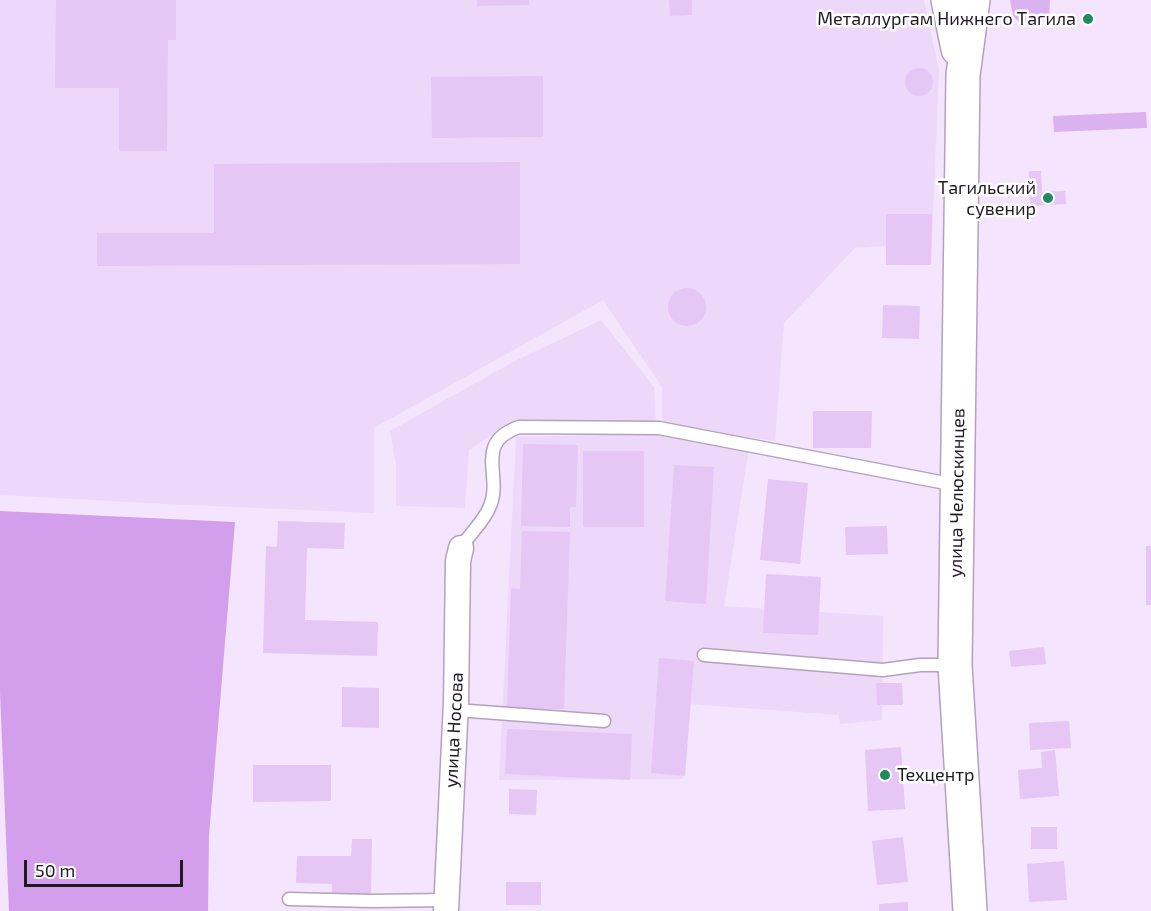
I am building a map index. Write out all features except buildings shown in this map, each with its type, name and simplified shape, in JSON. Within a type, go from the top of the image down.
[{"type":"main road","name":"улица Челюскинцев","points":[[948,0],[963,75]]},
{"type":"main road","name":"улица Челюскинцев","points":[[970,911],[954,665],[963,75],[973,0]]},
{"type":"street","name":"улица Носова","points":[[446,905],[456,710],[458,561],[461,548]]},
{"type":"lane","points":[[461,548],[490,507],[493,496],[491,456],[493,449],[506,433],[519,427],[659,428],[958,486]]},
{"type":"lane","points":[[704,655],[883,670],[920,665],[954,665]]},
{"type":"lane","points":[[456,710],[603,721]]},
{"type":"lane","points":[[289,899],[446,905]]},
{"type":"shaded area","points":[[0,0],[924,0],[939,70],[931,265],[886,265],[886,246],[855,248],[784,323],[775,441],[662,425],[662,387],[603,300],[374,428],[374,513],[0,495]]},
{"type":"shaded area","points":[[1010,0],[1050,0],[1049,20],[1019,22],[1013,16]]},
{"type":"shaded area","points":[[1146,112],[1147,128],[1054,132],[1053,116]]},
{"type":"shaded area","points":[[601,320],[654,387],[656,424],[511,422],[469,450],[465,508],[396,506],[396,466],[390,431],[513,362]]},
{"type":"shaded area","points":[[647,434],[749,449],[724,606],[883,616],[882,720],[840,724],[839,715],[688,704],[683,779],[499,780],[516,437]]},
{"type":"shaded area","points":[[0,511],[235,522],[209,835],[208,911],[9,911],[0,692]]},
{"type":"place","name":"Металлургам Нижнего Тагила","points":[[1088,19]]},
{"type":"place","name":"Тагильский сувенир","points":[[1048,198]]},
{"type":"place","name":"Техцентр","points":[[885,775]]}]
